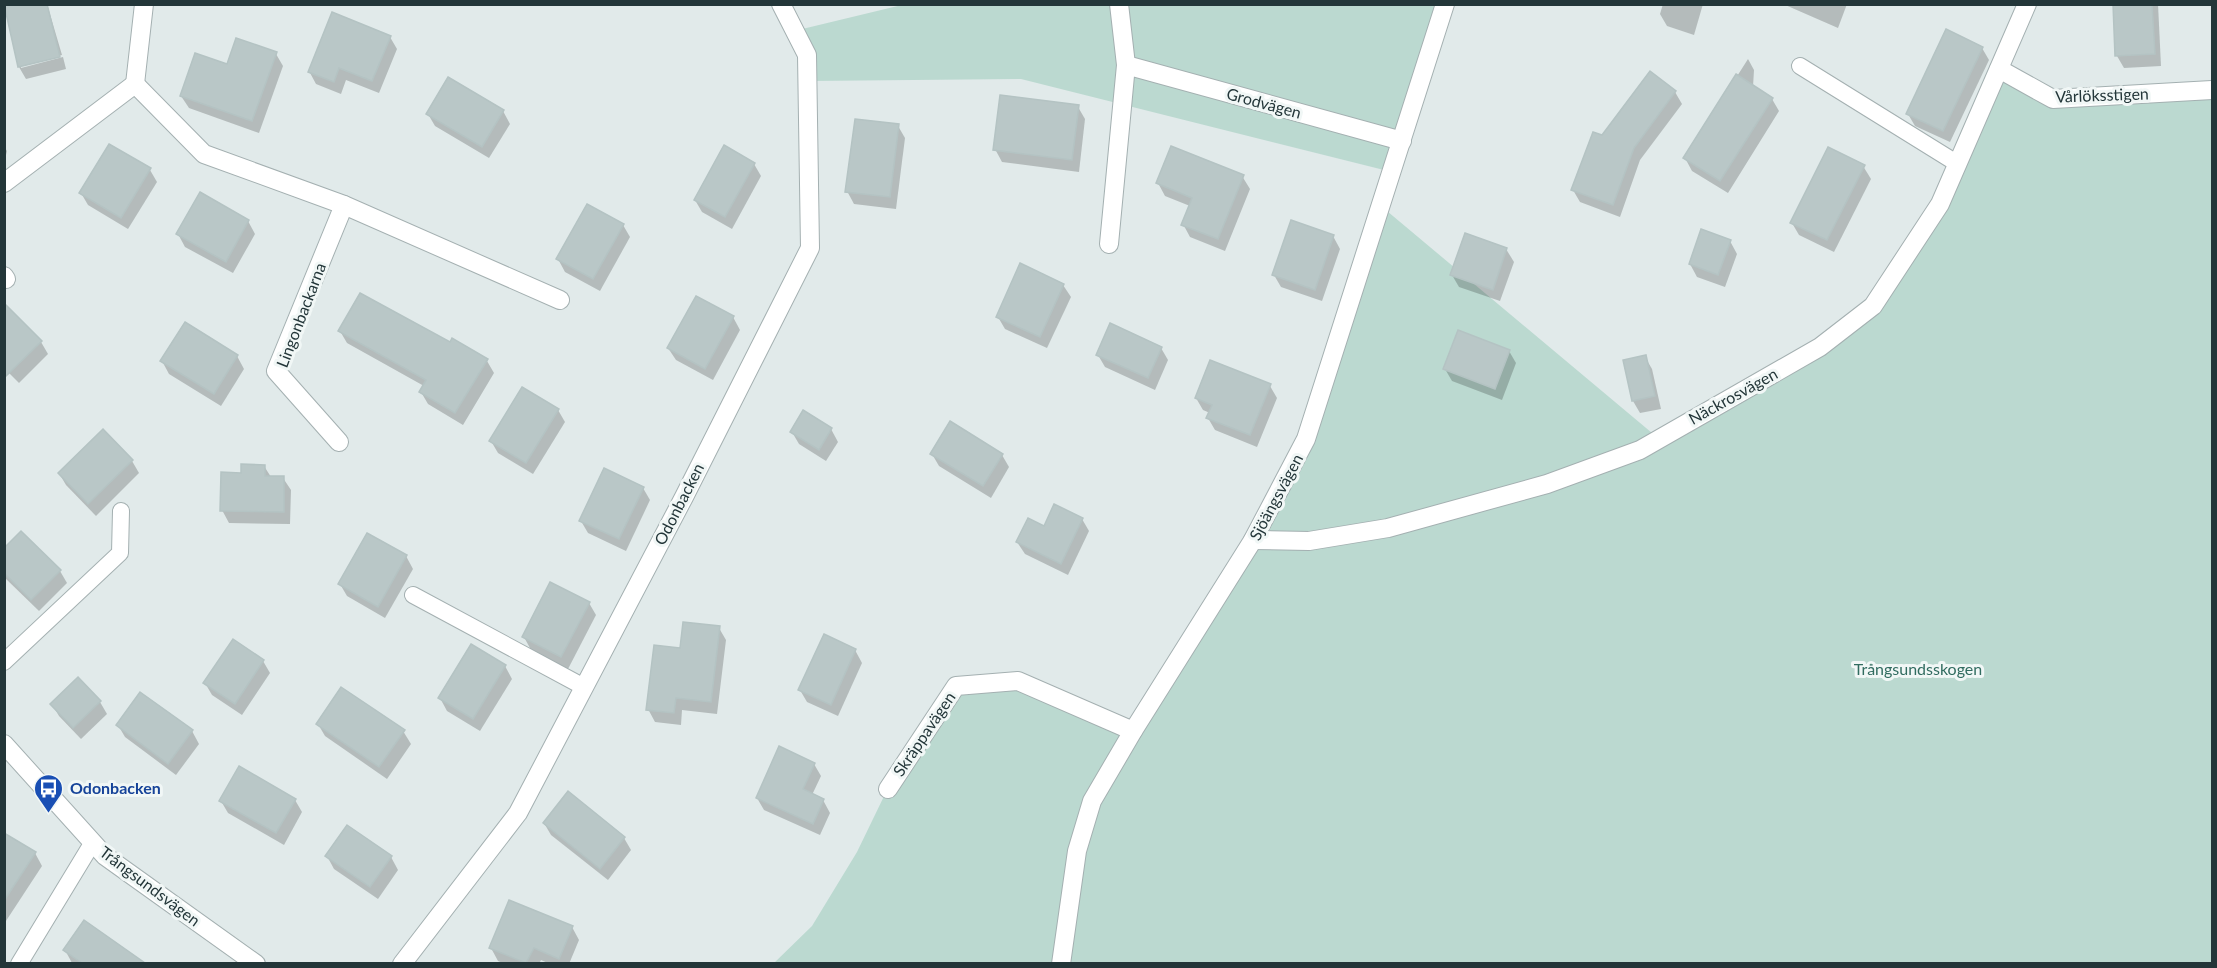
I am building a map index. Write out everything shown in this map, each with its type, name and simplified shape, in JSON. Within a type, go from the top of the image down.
[{"type":"street","points":[[4,183],[135,84],[144,4]]},
{"type":"street","name":"Odonbacken","points":[[402,963],[518,813],[810,248],[807,55],[781,4]]},
{"type":"street","points":[[1109,244],[1126,65],[1119,4]]},
{"type":"street","name":"Sjöängsvägen","points":[[1061,963],[1077,851],[1092,801],[1133,731],[1253,540],[1306,439],[1445,4]]},
{"type":"street","name":"Näckrosvägen","points":[[1253,540],[1309,541],[1388,528],[1547,484],[1640,450],[1820,347],[1873,306],[1940,204],[2027,4]]},
{"type":"street","name":"Grodvägen","points":[[1126,65],[1402,141]]},
{"type":"street","name":"Vårlöksstigen","points":[[1999,69],[2053,99],[2212,90]]},
{"type":"street","points":[[135,84],[204,154],[344,205],[561,300]]},
{"type":"street","name":"Lingonbackarna","points":[[339,442],[276,370],[344,205]]},
{"type":"street","name":"Skräppavägen","points":[[888,789],[957,686],[1018,681],[1133,731]]},
{"type":"street","name":"Trångsundsvägen","points":[[4,744],[105,856],[256,963]]},
{"type":"lane","points":[[1800,66],[1958,164]]},
{"type":"lane","points":[[4,662],[120,553],[121,511]]},
{"type":"lane","points":[[413,595],[584,687]]},
{"type":"lane","points":[[19,963],[93,842]]},
{"type":"green space","points":[[906,4],[1445,5],[1392,172],[1021,79],[808,81],[794,31]]},
{"type":"green space","name":"Trångsundsskogen","points":[[1999,69],[2053,99],[2212,90],[2212,963],[773,964],[812,926],[857,852],[888,788],[956,686],[1018,681],[1132,731],[1306,439],[1381,206],[1658,438],[1873,306],[1940,204]]},
{"type":"building","points":[[4,4],[47,4],[60,57],[18,67]]},
{"type":"building","points":[[2113,4],[2152,4],[2155,54],[2115,56]]},
{"type":"building","points":[[332,12],[391,36],[372,81],[339,68],[334,82],[308,72]]},
{"type":"building","points":[[1946,29],[1983,47],[1943,131],[1906,114]]},
{"type":"building","points":[[236,38],[277,52],[252,121],[180,96],[195,53],[227,64]]},
{"type":"building","points":[[1650,71],[1676,91],[1634,148],[1613,205],[1571,190],[1593,132],[1602,135]]},
{"type":"building","points":[[1736,74],[1773,98],[1720,181],[1683,158]]},
{"type":"building","points":[[448,77],[504,110],[482,147],[426,114]]},
{"type":"building","points":[[1000,95],[1079,105],[1072,160],[993,150]]},
{"type":"building","points":[[855,119],[899,124],[890,197],[845,192]]},
{"type":"building","points":[[109,144],[151,168],[121,218],[79,193]]},
{"type":"building","points":[[724,145],[755,163],[725,217],[694,200]]},
{"type":"building","points":[[1171,146],[1244,175],[1218,239],[1181,225],[1192,198],[1156,183]]},
{"type":"building","points":[[1828,147],[1865,165],[1827,240],[1790,223]]},
{"type":"building","points":[[200,192],[249,220],[226,262],[176,234]]},
{"type":"building","points":[[587,204],[624,224],[593,279],[556,259]]},
{"type":"building","points":[[1291,220],[1334,235],[1315,290],[1272,275]]},
{"type":"building","points":[[1701,229],[1731,240],[1718,275],[1689,264]]},
{"type":"building","points":[[1465,233],[1507,248],[1493,290],[1450,275]]},
{"type":"building","points":[[1020,263],[1064,284],[1040,337],[996,317]]},
{"type":"building","points":[[360,293],[450,342],[452,338],[488,359],[455,413],[419,392],[426,380],[338,331]]},
{"type":"building","points":[[696,296],[734,316],[705,369],[667,348]]},
{"type":"building","points":[[4,303],[42,341],[4,378]]},
{"type":"building","points":[[185,322],[238,355],[214,394],[160,361]]},
{"type":"building","points":[[1110,323],[1162,347],[1148,378],[1096,355]]},
{"type":"building","points":[[1458,330],[1510,350],[1495,389],[1443,369]]},
{"type":"building","points":[[1646,355],[1655,396],[1632,401],[1623,360]]},
{"type":"building","points":[[1210,360],[1271,384],[1250,435],[1206,418],[1212,405],[1195,398]]},
{"type":"building","points":[[522,387],[559,409],[526,463],[489,441]]},
{"type":"building","points":[[803,410],[832,428],[819,450],[790,432]]},
{"type":"building","points":[[950,421],[1003,454],[983,486],[930,454]]},
{"type":"building","points":[[103,429],[133,460],[88,504],[58,473]]},
{"type":"building","points":[[241,464],[265,465],[265,476],[284,476],[284,512],[220,511],[221,472],[241,473]]},
{"type":"building","points":[[604,468],[644,487],[619,539],[579,521]]},
{"type":"building","points":[[1054,504],[1083,518],[1061,564],[1016,542],[1028,518],[1044,526]]},
{"type":"building","points":[[21,531],[61,570],[31,600],[4,573],[4,548]]},
{"type":"building","points":[[367,533],[407,555],[378,607],[338,584]]},
{"type":"building","points":[[550,582],[590,602],[561,657],[522,637]]},
{"type":"building","points":[[683,622],[720,626],[711,702],[676,698],[674,713],[646,710],[654,645],[680,648]]},
{"type":"building","points":[[824,634],[856,649],[831,705],[798,690]]},
{"type":"building","points":[[233,639],[264,660],[235,704],[203,683]]},
{"type":"building","points":[[471,644],[506,665],[473,719],[438,698]]},
{"type":"building","points":[[78,677],[101,701],[73,728],[50,704]]},
{"type":"building","points":[[341,687],[405,730],[379,767],[316,724]]},
{"type":"building","points":[[140,692],[193,730],[168,764],[116,725]]},
{"type":"building","points":[[779,746],[815,763],[803,789],[824,799],[813,824],[756,798]]},
{"type":"building","points":[[239,766],[296,799],[276,833],[219,801]]},
{"type":"building","points":[[568,791],[625,837],[600,869],[543,823]]},
{"type":"building","points":[[347,825],[392,856],[370,887],[325,856]]},
{"type":"building","points":[[4,833],[36,852],[4,901]]},
{"type":"building","points":[[509,900],[573,926],[559,959],[534,948],[526,963],[489,948]]},
{"type":"building","points":[[84,920],[145,963],[82,963],[63,950]]},
{"type":"place","name":"Odonbacken","points":[[49,814]]}]
